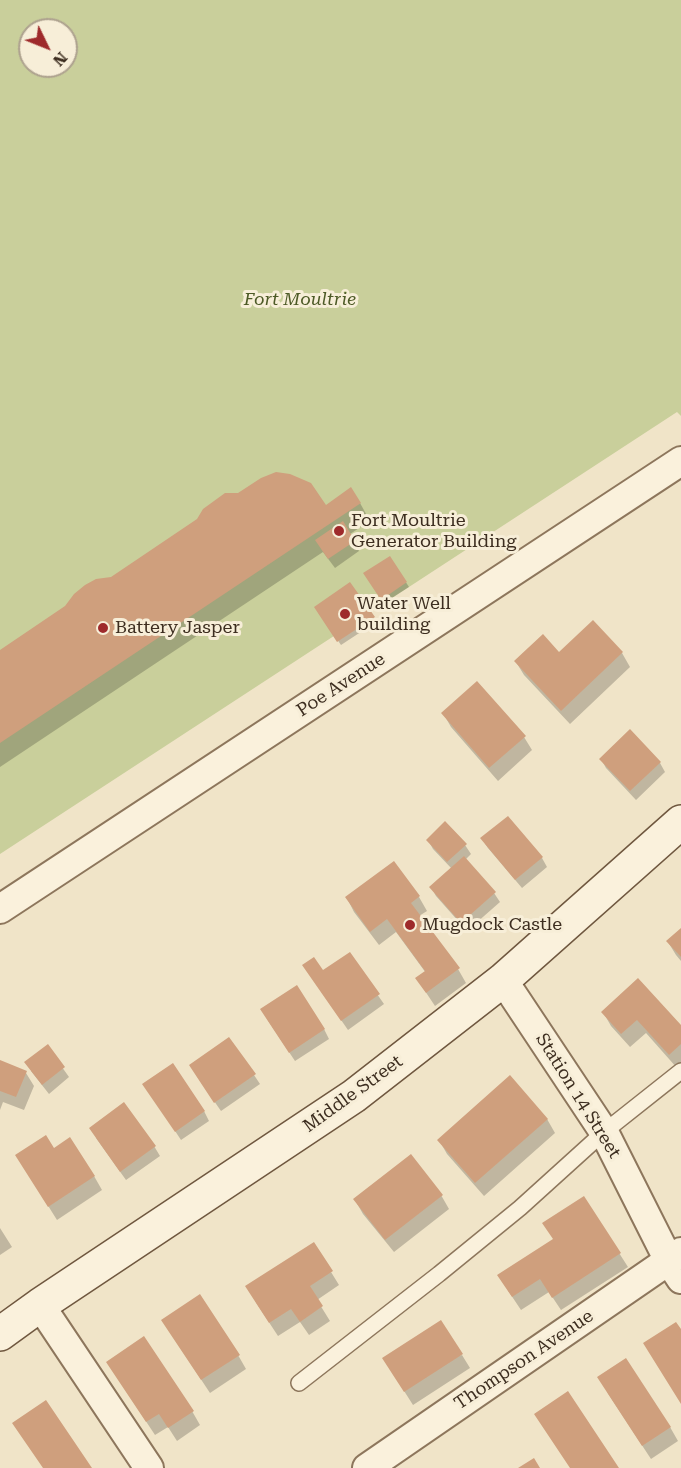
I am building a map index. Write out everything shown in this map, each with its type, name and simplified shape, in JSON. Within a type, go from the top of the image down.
[{"type":"street","name":"Poe Avenue","points":[[0,909],[681,461]]},
{"type":"street","name":"Middle Street","points":[[0,1334],[354,1096],[503,980],[681,822]]},
{"type":"street","name":"Station 14 Street","points":[[503,980],[604,1132],[677,1264]]},
{"type":"street","name":"Thompson Avenue","points":[[367,1468],[677,1264]]},
{"type":"street","points":[[40,1305],[149,1468]]},
{"type":"lane","points":[[299,1383],[520,1208],[604,1132],[681,1071]]},
{"type":"green space","name":"Fort Moultrie","points":[[0,0],[681,0],[681,416],[677,412],[0,854]]},
{"type":"building","name":"Battery Jasper","points":[[276,472],[290,474],[311,483],[326,505],[351,487],[361,503],[0,743],[0,650],[65,606],[85,585],[96,579],[111,577],[197,519],[203,509],[225,493],[238,493],[261,478]]},
{"type":"building","name":"Fort Moultrie Generator Building","points":[[343,521],[355,541],[328,559],[315,540]]},
{"type":"building","name":"Water Well building","points":[[390,556],[407,582],[381,600],[363,573]]},
{"type":"building","name":"Water Well building","points":[[350,582],[375,617],[337,642],[314,607]]},
{"type":"building","points":[[593,620],[623,652],[561,711],[514,661],[543,634],[559,652]]},
{"type":"building","points":[[477,681],[526,736],[489,768],[441,713]]},
{"type":"building","points":[[630,729],[661,762],[630,791],[599,759]]},
{"type":"building","points":[[508,816],[543,857],[515,880],[480,838]]},
{"type":"building","points":[[445,821],[467,844],[447,862],[426,840]]},
{"type":"building","points":[[464,856],[496,892],[461,923],[429,887]]},
{"type":"building","name":"Mugdock Castle","points":[[394,861],[420,896],[411,903],[460,968],[426,993],[415,978],[425,971],[387,919],[370,932],[345,897]]},
{"type":"building","points":[[681,928],[681,957],[666,941]]},
{"type":"building","points":[[350,952],[380,994],[341,1021],[302,965],[314,957],[323,970]]},
{"type":"building","points":[[638,978],[681,1025],[681,1044],[669,1055],[637,1020],[621,1034],[601,1012]]},
{"type":"building","points":[[297,985],[325,1029],[289,1053],[260,1009]]},
{"type":"building","points":[[229,1037],[256,1074],[214,1103],[189,1065]]},
{"type":"building","points":[[48,1044],[65,1067],[42,1085],[24,1062]]},
{"type":"building","points":[[0,1060],[27,1071],[16,1097],[0,1091]]},
{"type":"building","points":[[173,1063],[205,1111],[175,1132],[142,1084]]},
{"type":"building","points":[[510,1075],[548,1119],[475,1183],[437,1140]]},
{"type":"building","points":[[124,1102],[156,1146],[120,1172],[89,1128]]},
{"type":"building","points":[[46,1135],[54,1148],[70,1137],[95,1176],[48,1207],[15,1155]]},
{"type":"building","points":[[411,1154],[443,1195],[385,1240],[353,1199]]},
{"type":"building","points":[[584,1196],[621,1253],[552,1298],[540,1279],[512,1297],[497,1275],[553,1239],[542,1223]]},
{"type":"building","points":[[314,1242],[333,1271],[310,1286],[323,1306],[300,1322],[291,1309],[269,1323],[245,1286]]},
{"type":"building","points":[[200,1294],[240,1355],[201,1380],[161,1320]]},
{"type":"building","points":[[441,1320],[463,1354],[404,1392],[382,1358]]},
{"type":"building","points":[[676,1322],[681,1329],[681,1404],[643,1343]]},
{"type":"building","points":[[144,1336],[194,1411],[168,1428],[159,1414],[146,1422],[106,1362]]},
{"type":"building","points":[[626,1358],[671,1427],[642,1446],[597,1377]]},
{"type":"building","points":[[568,1391],[619,1468],[570,1468],[534,1414]]},
{"type":"building","points":[[46,1400],[92,1468],[43,1468],[12,1423]]},
{"type":"building","points":[[534,1458],[540,1468],[518,1468]]},
{"type":"place","name":"Fort Moultrie Generator Building","points":[[339,531]]},
{"type":"place","name":"Water Well building","points":[[345,614]]},
{"type":"place","name":"Battery Jasper","points":[[103,628]]},
{"type":"place","name":"Mugdock Castle","points":[[410,925]]}]
